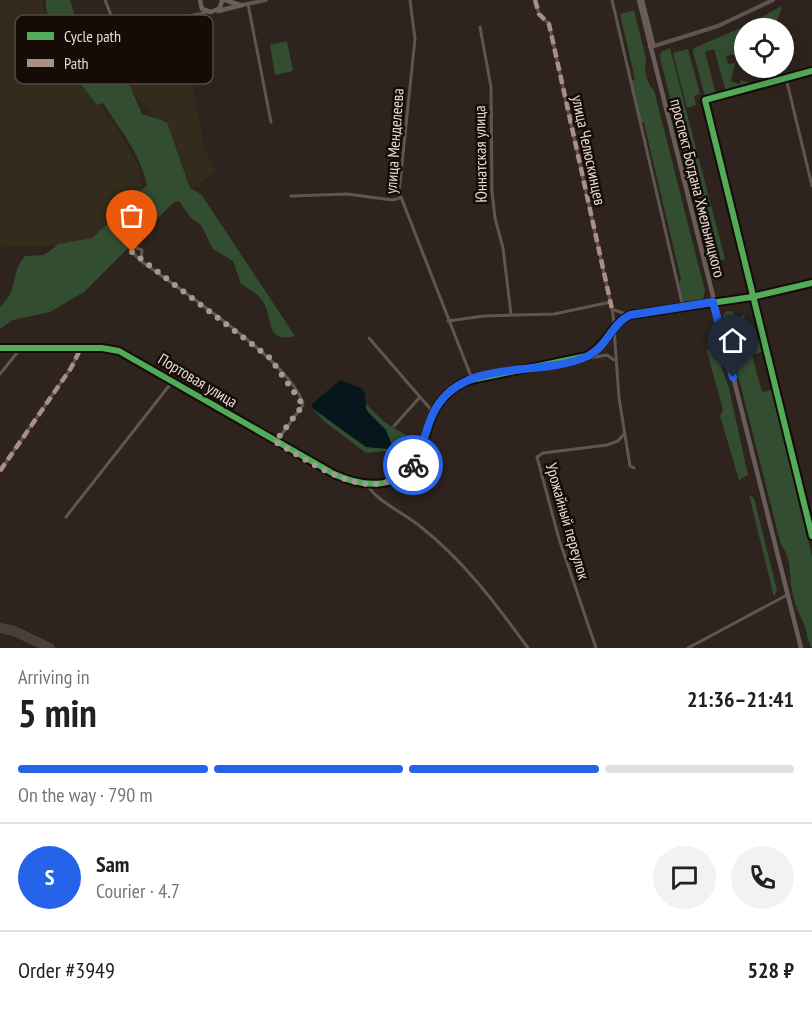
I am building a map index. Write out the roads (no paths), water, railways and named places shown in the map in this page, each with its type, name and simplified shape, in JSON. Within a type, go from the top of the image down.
[{"type":"main road","points":[[214,12],[224,0],[245,5]]},
{"type":"main road","name":"проспект Богдана Хмельницкого","points":[[641,0],[650,47],[801,648]]},
{"type":"main road","points":[[200,2],[202,9],[214,12],[245,5]]},
{"type":"street","points":[[105,0],[111,15]]},
{"type":"street","points":[[266,0],[245,5],[271,122]]},
{"type":"street","name":"улица Менделеева","points":[[410,0],[415,39],[400,198],[472,379]]},
{"type":"street","name":"улица Челюскинцев","points":[[535,0],[539,14],[549,22],[613,312],[615,362]]},
{"type":"street","points":[[612,0],[683,307]]},
{"type":"street","points":[[650,47],[718,27],[773,0]]},
{"type":"street","points":[[198,15],[214,12]]},
{"type":"street","name":"Юннатская улица","points":[[480,27],[490,87],[492,191],[495,218],[503,248],[511,314]]},
{"type":"street","points":[[794,76],[812,71]]},
{"type":"street","points":[[812,186],[786,78],[705,100],[812,535]]},
{"type":"street","points":[[291,196],[347,194],[392,200],[400,198]]},
{"type":"street","points":[[141,261],[142,250],[134,247],[133,255],[270,358],[303,401],[303,408],[275,442]]},
{"type":"street","points":[[613,312],[630,315],[752,297],[812,283]]},
{"type":"street","points":[[448,321],[511,314],[554,314],[610,302]]},
{"type":"street","points":[[613,312],[622,320]]},
{"type":"street","points":[[578,360],[603,345],[622,320],[630,315]]},
{"type":"street","points":[[369,338],[434,413]]},
{"type":"street","points":[[603,345],[614,349]]},
{"type":"street","points":[[0,374],[21,348]]},
{"type":"street","points":[[0,471],[71,368],[81,348]]},
{"type":"street","name":"Портовая улица","points":[[2,349],[81,348],[119,351],[334,474],[368,485],[375,496],[403,512],[462,562],[528,648]]},
{"type":"street","points":[[368,485],[391,482],[412,466],[434,413],[450,392],[472,379],[607,355],[615,362],[630,466],[634,468]]},
{"type":"street","points":[[66,517],[174,381]]},
{"type":"street","points":[[394,426],[420,397]]},
{"type":"street","name":"Урожайный переулок","points":[[596,648],[565,559],[537,457],[543,453],[613,443],[618,441],[624,432]]},
{"type":"street","points":[[688,648],[787,595]]}]
